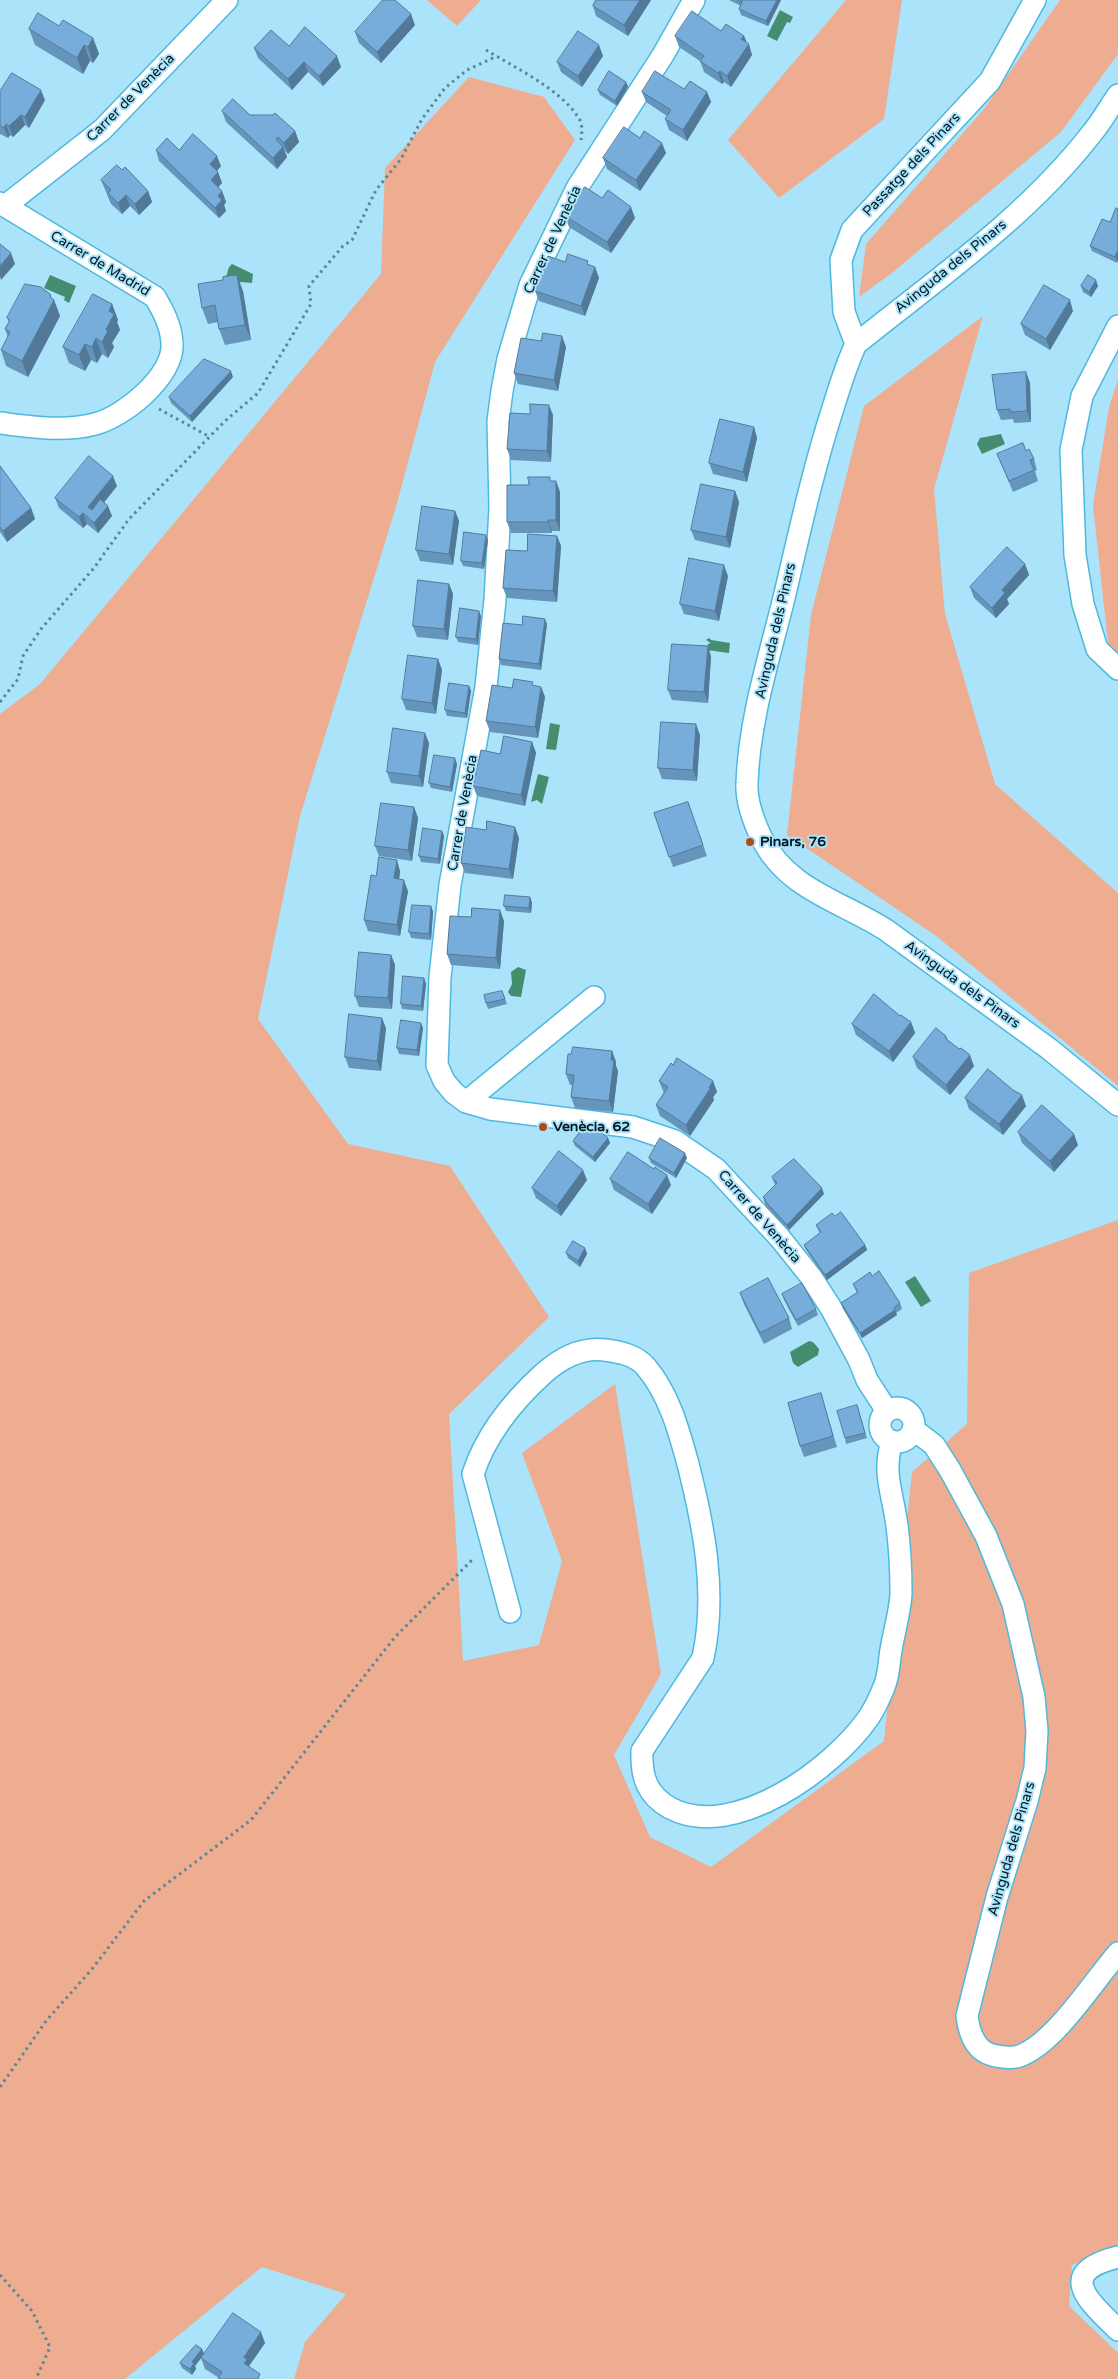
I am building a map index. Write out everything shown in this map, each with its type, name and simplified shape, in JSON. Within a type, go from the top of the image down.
[{"type":"street","name":"Carrer de Venècia","points":[[3,204],[102,130],[227,0]]},
{"type":"street","name":"Carrer de Venècia","points":[[694,0],[663,55],[565,209],[530,285],[508,359],[498,421],[500,508],[495,600],[486,687],[450,885],[440,977],[437,1065],[444,1081],[454,1093],[466,1102],[490,1109],[633,1127],[675,1141],[716,1169],[780,1238],[811,1277],[831,1308],[859,1360],[867,1380],[887,1411]]},
{"type":"street","name":"Passatge dels Pinars","points":[[856,344],[844,312],[841,260],[852,230],[990,80],[1035,0]]},
{"type":"street","name":"Avinguda dels Pinars","points":[[1118,95],[1092,133],[1048,183],[1003,226],[856,344],[848,360],[822,440],[754,723],[747,784],[755,822],[762,839],[786,871],[805,888],[859,913],[886,930],[1048,1048],[1118,1105]]},
{"type":"street","name":"Carrer de Madrid","points":[[0,423],[53,430],[96,424],[127,408],[153,387],[166,367],[173,344],[167,317],[155,297],[3,204]]},
{"type":"street","points":[[1118,326],[1082,396],[1071,450],[1075,555],[1082,604],[1097,649],[1118,669]]},
{"type":"street","points":[[466,1102],[594,997]]},
{"type":"street","points":[[510,1612],[473,1474],[480,1455],[492,1431],[534,1382],[553,1364],[582,1350],[616,1351],[630,1355],[645,1366],[658,1384],[670,1406],[682,1442],[699,1508],[706,1552],[709,1593],[703,1658],[642,1751],[641,1770],[647,1786],[661,1803],[677,1811],[692,1815],[722,1816],[758,1807],[806,1778],[829,1761],[870,1717],[885,1685],[901,1594],[897,1528],[886,1466],[892,1441]]},
{"type":"street","points":[[898,1408],[912,1417],[913,1429],[907,1438],[892,1441],[883,1435],[880,1425],[883,1415],[887,1411],[898,1408]]},
{"type":"street","name":"Avinguda dels Pinars","points":[[913,1429],[934,1445],[986,1536],[1013,1604],[1034,1697],[1037,1731],[1035,1768],[1027,1801],[997,1897],[967,2016],[969,2031],[976,2045],[986,2054],[998,2057],[1020,2056],[1034,2048],[1049,2037],[1118,1953]]},
{"type":"street","points":[[1118,2257],[1095,2264],[1088,2270],[1082,2285],[1087,2299],[1118,2330]]},
{"type":"path","points":[[486,50],[560,98],[579,118],[582,129],[580,149]]},
{"type":"path","points":[[0,702],[18,679],[23,656],[41,629],[94,568],[129,519],[210,437],[258,393],[311,304],[309,286],[343,246],[352,240],[376,190],[400,159],[422,119],[445,88],[467,70],[496,56]]},
{"type":"path","points":[[139,398],[210,437]]},
{"type":"path","points":[[0,2087],[46,2021],[92,1969],[144,1901],[251,1820],[395,1637],[491,1541]]},
{"type":"path","points":[[0,2275],[32,2311],[50,2347],[36,2379]]},
{"type":"shaded area","points":[[427,0],[481,0],[457,26]]},
{"type":"shaded area","points":[[846,0],[902,0],[884,119],[779,198],[728,140]]},
{"type":"shaded area","points":[[1060,0],[1118,0],[1118,54],[1061,132],[893,272],[859,297],[866,244],[984,109]]},
{"type":"shaded area","points":[[780,10],[793,17],[790,23],[787,22],[777,41],[767,36]]},
{"type":"shaded area","points":[[469,77],[544,97],[575,140],[435,362],[396,507],[300,816],[258,1019],[348,1144],[450,1166],[549,1317],[449,1414],[463,1661],[539,1645],[562,1561],[522,1453],[615,1384],[661,1674],[614,1755],[650,1837],[711,1867],[884,1741],[912,1472],[967,1424],[969,1273],[1118,1220],[1118,2248],[1072,2265],[1069,2306],[1118,2353],[1118,2379],[294,2379],[305,2342],[346,2294],[262,2267],[125,2379],[0,2379],[0,714],[40,684],[381,274],[385,168]]},
{"type":"shaded area","points":[[232,264],[253,274],[252,283],[241,282],[235,285],[226,277]]},
{"type":"shaded area","points":[[50,275],[76,286],[69,303],[64,300],[65,297],[44,288]]},
{"type":"shaded area","points":[[983,316],[934,489],[945,614],[995,784],[1118,893],[1118,1086],[935,935],[787,835],[811,615],[864,406]]},
{"type":"shaded area","points":[[1118,380],[1118,653],[1108,643],[1093,505],[1109,407]]},
{"type":"shaded area","points":[[1001,434],[1005,444],[982,454],[977,444],[980,438]]},
{"type":"shaded area","points":[[709,638],[730,643],[729,653],[707,650],[708,644],[711,643],[706,640]]},
{"type":"shaded area","points":[[550,723],[560,725],[556,750],[546,749]]},
{"type":"shaded area","points":[[538,774],[549,777],[542,804],[537,800],[531,802]]},
{"type":"shaded area","points":[[518,967],[526,970],[521,997],[511,996],[508,992],[512,984],[511,972]]},
{"type":"shaded area","points":[[915,1276],[931,1301],[921,1307],[905,1282]]},
{"type":"shaded area","points":[[809,1341],[813,1342],[819,1349],[818,1355],[798,1367],[793,1363],[790,1352]]},
{"type":"building","points":[[383,0],[395,0],[411,14],[377,52],[355,32]]},
{"type":"building","points":[[596,0],[640,0],[624,25],[593,6]]},
{"type":"building","points":[[738,0],[777,0],[766,21],[739,9],[742,2]]},
{"type":"building","points":[[692,11],[721,31],[726,24],[744,36],[741,39],[749,44],[727,76],[720,71],[718,73],[700,61],[704,56],[675,36]]},
{"type":"building","points":[[38,13],[59,26],[63,20],[93,38],[88,47],[84,45],[77,58],[29,29]]},
{"type":"building","points":[[305,27],[337,56],[319,76],[304,62],[288,79],[254,48],[271,30],[289,46]]},
{"type":"building","points":[[578,31],[599,45],[578,76],[557,62]]},
{"type":"building","points":[[609,71],[626,82],[615,101],[598,90]]},
{"type":"building","points":[[655,71],[684,89],[690,81],[707,92],[683,130],[665,119],[671,110],[642,92]]},
{"type":"building","points":[[12,73],[41,90],[25,117],[21,115],[9,126],[6,124],[4,128],[0,125],[0,91]]},
{"type":"building","points":[[233,99],[250,115],[273,115],[275,113],[295,131],[284,143],[278,137],[276,139],[283,147],[273,158],[222,111]]},
{"type":"building","points":[[624,127],[640,138],[644,131],[662,143],[636,180],[603,158]]},
{"type":"building","points":[[193,134],[217,156],[210,164],[218,172],[211,180],[222,191],[218,196],[222,200],[215,208],[156,150],[167,138],[179,150]]},
{"type":"building","points":[[117,165],[122,170],[125,167],[148,191],[135,204],[126,195],[118,203],[108,193],[111,190],[101,180]]},
{"type":"building","points":[[585,187],[602,198],[608,190],[631,207],[607,242],[565,216]]},
{"type":"building","points":[[1116,208],[1118,209],[1118,250],[1115,257],[1090,246],[1102,219],[1110,222]]},
{"type":"building","points":[[0,244],[11,253],[0,266]]},
{"type":"building","points":[[568,254],[588,261],[587,264],[595,267],[581,306],[535,291],[548,256],[565,262]]},
{"type":"building","points":[[237,275],[245,325],[219,329],[215,305],[202,308],[198,284],[223,280],[223,277]]},
{"type":"building","points":[[1088,275],[1096,280],[1089,292],[1081,286]]},
{"type":"building","points":[[25,284],[41,287],[54,300],[22,361],[1,350],[10,332],[5,329],[10,320],[7,318]]},
{"type":"building","points":[[1044,285],[1070,300],[1046,339],[1021,324]]},
{"type":"building","points":[[93,294],[112,304],[109,311],[114,314],[102,342],[96,338],[92,347],[85,344],[79,355],[63,347]]},
{"type":"building","points":[[543,333],[562,336],[554,380],[514,373],[521,338],[541,341]]},
{"type":"building","points":[[204,359],[231,371],[190,416],[169,397]]},
{"type":"building","points":[[1026,372],[1027,411],[1010,412],[1010,409],[997,410],[992,375]]},
{"type":"building","points":[[530,404],[549,405],[547,451],[507,449],[510,413],[530,414]]},
{"type":"building","points":[[720,419],[754,427],[743,472],[709,463]]},
{"type":"building","points":[[1023,443],[1026,451],[1029,449],[1034,459],[1030,460],[1034,470],[1009,481],[997,454]]},
{"type":"building","points":[[89,456],[113,476],[88,507],[92,510],[100,499],[108,506],[94,523],[83,513],[79,517],[55,498]]},
{"type":"building","points":[[0,466],[31,508],[3,531],[0,527]]},
{"type":"building","points":[[528,477],[550,477],[550,481],[556,481],[556,520],[548,520],[548,522],[507,522],[507,485],[529,485]]},
{"type":"building","points":[[701,484],[735,491],[726,537],[691,530]]},
{"type":"building","points":[[422,506],[455,511],[449,554],[416,550]]},
{"type":"building","points":[[464,532],[486,535],[482,563],[461,561]]},
{"type":"building","points":[[528,534],[557,536],[553,591],[503,588],[506,550],[527,551]]},
{"type":"building","points":[[1007,547],[1025,564],[1002,590],[1005,593],[992,608],[970,587]]},
{"type":"building","points":[[689,558],[724,565],[715,611],[680,604]]},
{"type":"building","points":[[418,580],[449,584],[444,629],[413,626]]},
{"type":"building","points":[[460,608],[479,611],[476,639],[456,637]]},
{"type":"building","points":[[523,616],[545,619],[539,664],[499,659],[503,623],[522,625]]},
{"type":"building","points":[[672,644],[708,646],[704,692],[668,690]]},
{"type":"building","points":[[408,655],[438,659],[432,703],[402,699]]},
{"type":"building","points":[[514,679],[533,682],[532,685],[541,687],[535,727],[486,721],[492,685],[512,688]]},
{"type":"building","points":[[449,683],[469,686],[465,713],[445,710]]},
{"type":"building","points":[[661,722],[696,724],[693,770],[658,768]]},
{"type":"building","points":[[393,728],[425,733],[419,776],[387,772]]},
{"type":"building","points":[[504,736],[532,742],[521,795],[473,786],[481,750],[500,754]]},
{"type":"building","points":[[434,755],[455,758],[450,787],[429,783]]},
{"type":"building","points":[[688,802],[703,845],[669,857],[654,813]]},
{"type":"building","points":[[381,803],[414,807],[408,850],[375,846]]},
{"type":"building","points":[[487,821],[515,827],[509,869],[461,863],[466,827],[486,830]]},
{"type":"building","points":[[423,828],[442,831],[438,859],[419,856]]},
{"type":"building","points":[[379,857],[397,860],[394,878],[404,880],[397,925],[364,920],[371,875],[376,876]]},
{"type":"building","points":[[505,895],[530,897],[529,908],[504,906]]},
{"type":"building","points":[[412,905],[431,906],[429,934],[409,932]]},
{"type":"building","points":[[472,908],[500,910],[496,958],[447,954],[450,916],[471,917]]},
{"type":"building","points":[[359,952],[391,955],[388,998],[355,996]]},
{"type":"building","points":[[403,976],[424,978],[421,1006],[401,1004]]},
{"type":"building","points":[[502,991],[505,999],[486,1003],[484,995]]},
{"type":"building","points":[[874,994],[900,1016],[911,1022],[889,1051],[852,1024]]},
{"type":"building","points":[[349,1014],[382,1018],[377,1061],[345,1057]]},
{"type":"building","points":[[401,1020],[421,1023],[417,1050],[397,1048]]},
{"type":"building","points":[[936,1028],[946,1036],[945,1038],[970,1055],[946,1085],[913,1057]]},
{"type":"building","points":[[573,1047],[612,1051],[611,1060],[614,1060],[609,1101],[571,1097],[574,1075],[566,1074],[568,1054],[571,1054]]},
{"type":"building","points":[[677,1058],[713,1081],[710,1089],[686,1125],[656,1105],[668,1087],[659,1081],[671,1063],[673,1065]]},
{"type":"building","points":[[988,1069],[1022,1095],[999,1124],[965,1098]]},
{"type":"building","points":[[1042,1105],[1074,1134],[1050,1161],[1018,1132]]},
{"type":"building","points":[[590,1124],[608,1138],[593,1157],[573,1141],[584,1126],[587,1128]]},
{"type":"building","points":[[660,1138],[685,1153],[674,1173],[649,1158]]},
{"type":"building","points":[[559,1151],[583,1170],[557,1206],[532,1188]]},
{"type":"building","points":[[628,1152],[667,1175],[648,1204],[610,1179]]},
{"type":"building","points":[[794,1159],[822,1188],[787,1225],[763,1197],[777,1183],[772,1177]]},
{"type":"building","points":[[841,1212],[865,1245],[825,1275],[804,1245],[821,1232],[816,1225],[832,1213],[835,1216]]},
{"type":"building","points":[[573,1241],[585,1248],[578,1261],[566,1253]]},
{"type":"building","points":[[879,1271],[900,1303],[894,1308],[895,1310],[860,1333],[841,1303],[858,1292],[853,1284],[870,1272],[872,1276]]},
{"type":"building","points":[[768,1278],[789,1318],[760,1333],[740,1293]]},
{"type":"building","points":[[802,1283],[816,1309],[796,1320],[782,1294]]},
{"type":"building","points":[[821,1393],[833,1436],[800,1446],[788,1403]]},
{"type":"building","points":[[857,1405],[865,1433],[845,1438],[837,1411]]},
{"type":"building","points":[[233,2313],[261,2332],[244,2357],[247,2360],[244,2363],[260,2374],[258,2379],[218,2379],[222,2372],[201,2358]]},
{"type":"building","points":[[196,2345],[202,2349],[192,2362],[194,2363],[190,2369],[180,2363]]},
{"type":"place","name":"Pinars, 76","points":[[750,842]]},
{"type":"place","name":"Venècia, 62","points":[[543,1127]]}]
